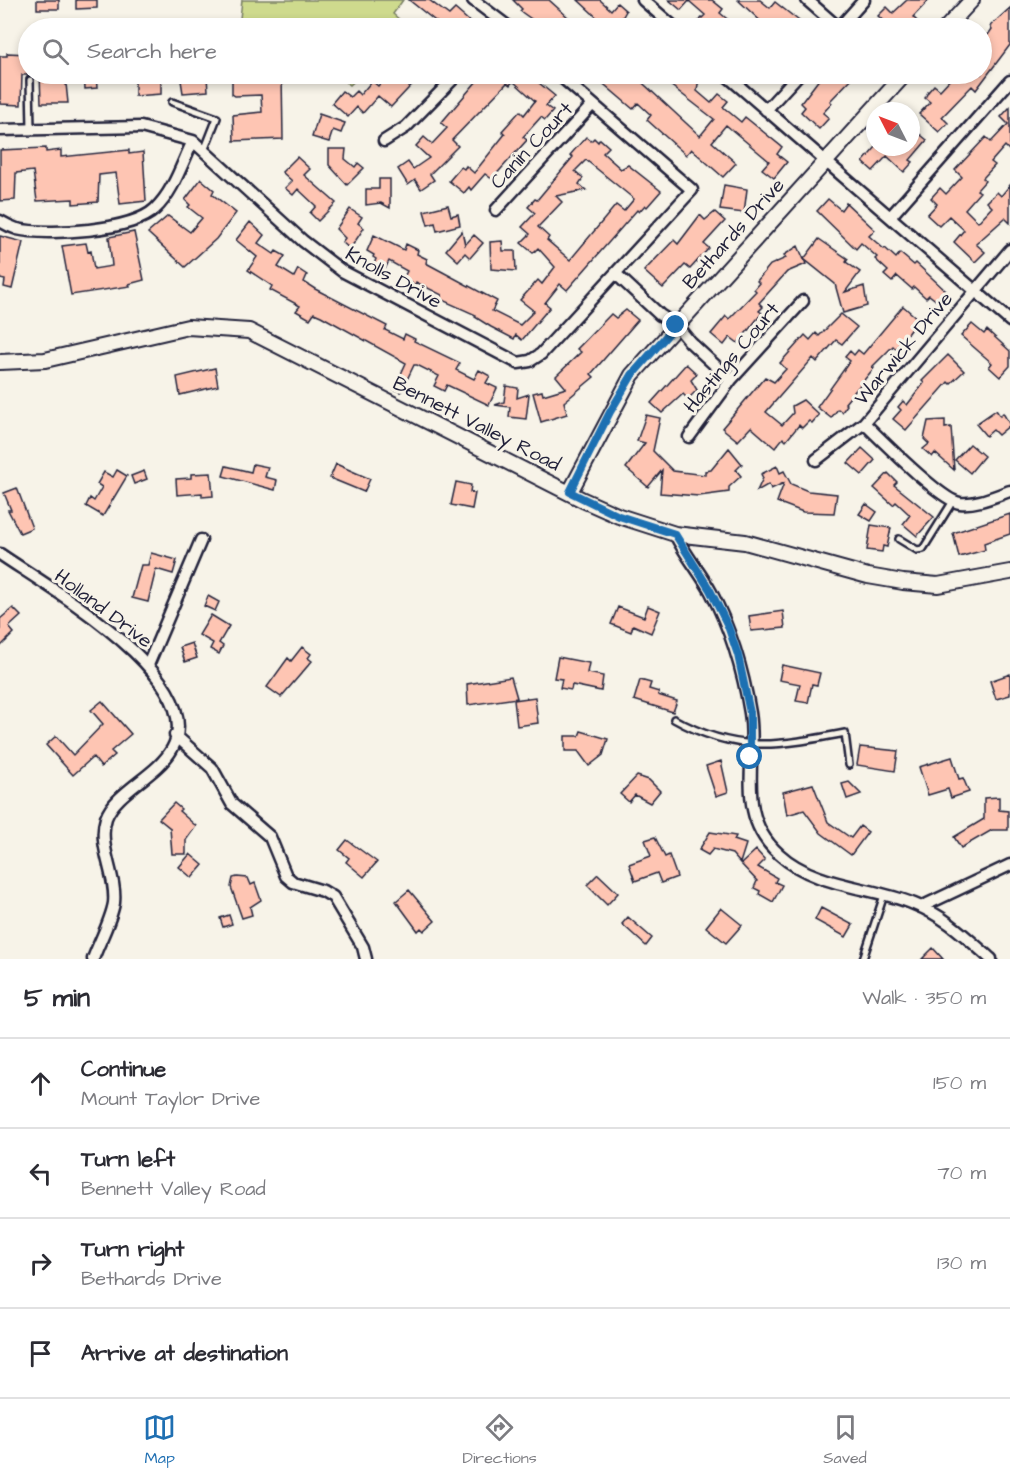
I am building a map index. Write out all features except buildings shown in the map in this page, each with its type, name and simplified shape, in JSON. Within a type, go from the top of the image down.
[{"type":"street","points":[[473,0],[495,18]]},
{"type":"street","points":[[643,0],[664,18]]},
{"type":"street","points":[[807,0],[828,18]]},
{"type":"street","points":[[848,18],[864,0]]},
{"type":"street","points":[[955,18],[972,0]]},
{"type":"street","points":[[891,216],[1010,81]]},
{"type":"street","points":[[384,141],[406,127],[448,84]]},
{"type":"street","points":[[569,84],[592,105]]},
{"type":"street","points":[[736,84],[1010,321]]},
{"type":"street","points":[[766,110],[790,84]]},
{"type":"street","name":"Bethards Drive","points":[[570,492],[610,412],[632,375],[896,84]]},
{"type":"street","name":"Canin Court","points":[[495,210],[592,105]]},
{"type":"street","name":"Knolls Drive","points":[[0,130],[141,127],[193,141],[303,241],[342,271],[518,363],[530,361],[541,354],[692,190],[592,105]]},
{"type":"street","points":[[0,221],[17,229],[61,232],[134,222],[154,210],[169,192],[193,141]]},
{"type":"street","name":"Warwick Drive","points":[[816,460],[864,423],[1010,250]]},
{"type":"street","points":[[616,274],[660,315],[676,325],[690,342],[731,380]]},
{"type":"street","name":"Hastings Court","points":[[689,437],[731,380],[803,301]]},
{"type":"street","name":"Bennett Valley Road","points":[[0,362],[45,360],[188,327],[249,331],[619,516],[675,534],[756,545],[868,576],[903,582],[938,585],[1010,572]]},
{"type":"street","points":[[864,423],[928,482],[953,501],[969,503],[1010,491]]},
{"type":"street","points":[[675,534],[710,590],[728,626],[738,655],[750,713],[750,797],[756,822],[763,837],[794,865],[815,876],[884,895],[921,907],[945,918],[991,959]]},
{"type":"street","points":[[148,665],[201,540]]},
{"type":"street","name":"Holland Drive","points":[[0,554],[120,638],[148,665],[175,707],[173,747],[162,762],[115,804],[104,826],[105,850],[113,882],[114,904],[93,959]]},
{"type":"street","points":[[175,735],[212,768],[232,804],[270,837],[286,876],[293,882],[323,891],[333,897],[363,947],[366,959]]},
{"type":"street","points":[[921,907],[1010,865]]},
{"type":"lane","points":[[30,84],[31,130]]},
{"type":"lane","points":[[172,102],[217,118],[204,150]]},
{"type":"lane","points":[[899,539],[918,550],[923,549],[953,501]]},
{"type":"lane","points":[[674,719],[711,736],[751,746],[781,745],[844,733],[849,765]]},
{"type":"lane","points":[[863,959],[884,895]]},
{"type":"green space","points":[[242,0],[403,0],[393,14],[398,18],[240,18]]},
{"type":"route","points":[[676,325],[632,375],[610,412],[570,492],[619,516],[675,534],[710,590],[728,626],[738,655],[750,713],[752,732],[750,757]]}]
